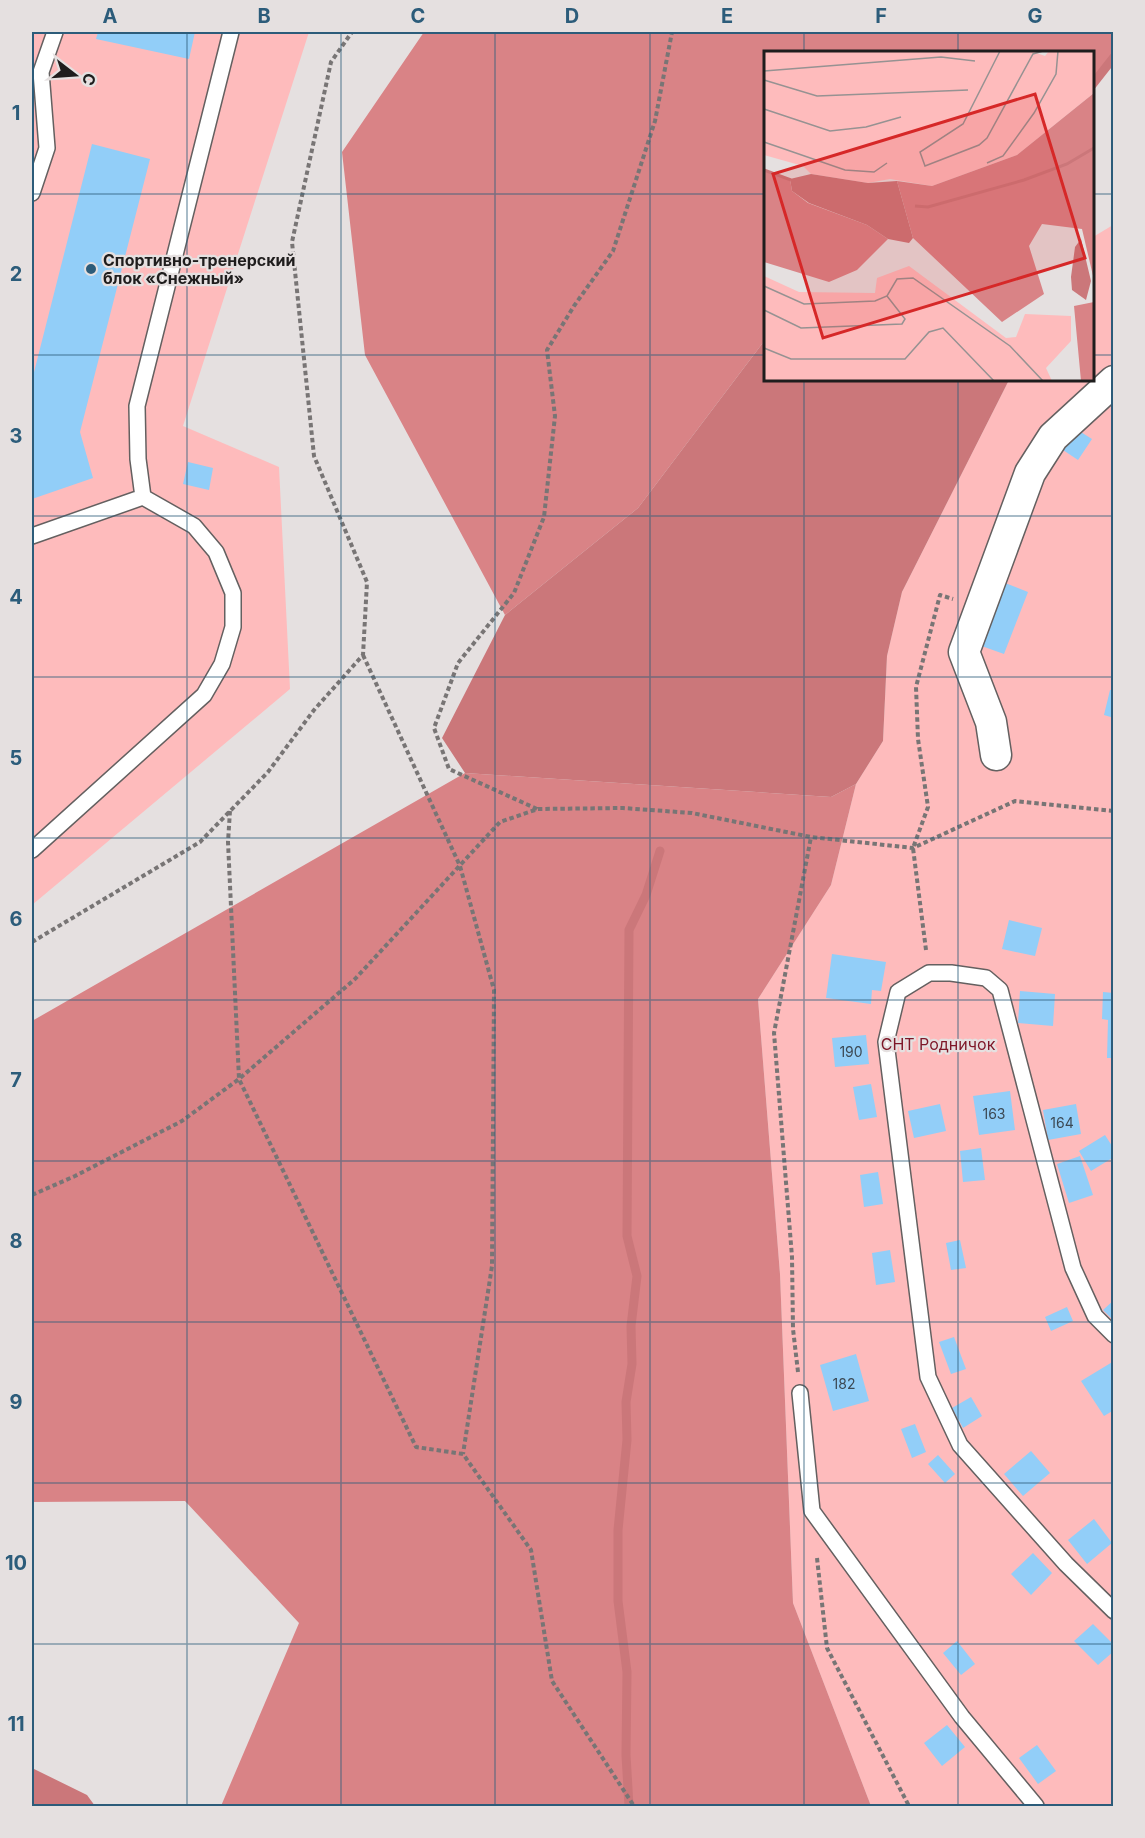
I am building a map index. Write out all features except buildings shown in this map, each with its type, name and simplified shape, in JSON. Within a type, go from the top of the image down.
[{"type":"street","points":[[996,755],[992,722],[964,652],[1030,473],[1053,437],[1113,381]]},
{"type":"lane","points":[[32,193],[47,148],[41,72],[56,32]]},
{"type":"lane","points":[[143,497],[138,459],[137,406],[231,32]]},
{"type":"lane","points":[[32,536],[143,497],[194,526],[216,552],[233,593],[233,627],[222,664],[204,695],[32,850]]},
{"type":"lane","points":[[1113,1335],[1095,1316],[1073,1268],[1000,990],[986,978],[951,973],[929,973],[898,992],[886,1042],[928,1377],[960,1445],[1066,1564],[1113,1611]]},
{"type":"lane","points":[[800,1393],[812,1511],[962,1717],[1036,1806]]},
{"type":"path","points":[[352,32],[331,62],[292,242],[314,456],[367,582],[363,656],[460,866],[494,990],[492,1266],[464,1454],[531,1550],[552,1681],[634,1806]]},
{"type":"path","points":[[538,809],[448,769],[434,728],[458,663],[514,593],[544,517],[555,416],[547,350],[574,306],[613,251],[656,121],[672,32]]},
{"type":"path","points":[[929,973],[913,848],[928,807],[918,739],[916,687],[940,595]]},
{"type":"path","points":[[32,942],[200,842],[268,772],[314,710],[363,656]]},
{"type":"path","points":[[32,1195],[75,1176],[182,1120],[238,1079],[354,979],[500,822],[538,809],[623,808],[692,813],[811,837],[913,848],[1016,801],[1113,811]]},
{"type":"path","points":[[230,811],[228,842],[238,1079],[416,1447],[464,1454]]},
{"type":"path","points":[[800,1393],[794,1329],[792,1257],[774,1033],[811,837]]},
{"type":"path","points":[[817,1557],[827,1648],[909,1806]]},
{"type":"green space","points":[[32,32],[309,32],[183,426],[279,467],[290,689],[32,905]]},
{"type":"green space","name":"СНТ Родничок","points":[[1113,225],[1113,1806],[871,1806],[793,1603],[780,1274],[758,999],[831,885],[856,784],[883,741],[887,656],[902,592],[1008,381],[1094,381],[1094,236]]},
{"type":"shaded area","points":[[424,32],[1113,32],[1113,57],[1094,84],[1094,51],[764,51],[764,341],[638,508],[505,615],[365,355],[342,152]]},
{"type":"shaded area","points":[[764,341],[764,381],[1008,381],[902,592],[887,656],[883,741],[856,784],[831,797],[465,773],[442,738],[505,615],[638,508]]},
{"type":"shaded area","points":[[465,773],[831,797],[856,784],[831,885],[758,999],[780,1274],[793,1603],[871,1806],[221,1806],[299,1623],[185,1501],[32,1502],[32,1021]]},
{"type":"shaded area","points":[[32,1768],[87,1795],[95,1806],[32,1806]]},
{"type":"waterway","points":[[1094,82],[1114,57]]},
{"type":"waterway","points":[[629,1806],[626,1755],[627,1672],[618,1601],[618,1530],[627,1440],[626,1402],[632,1364],[631,1326],[637,1276],[627,1236],[629,930],[646,895],[660,851]]},
{"type":"place","name":"Спортивно-тренерский блок «Снежный»","points":[[91,269]]}]
